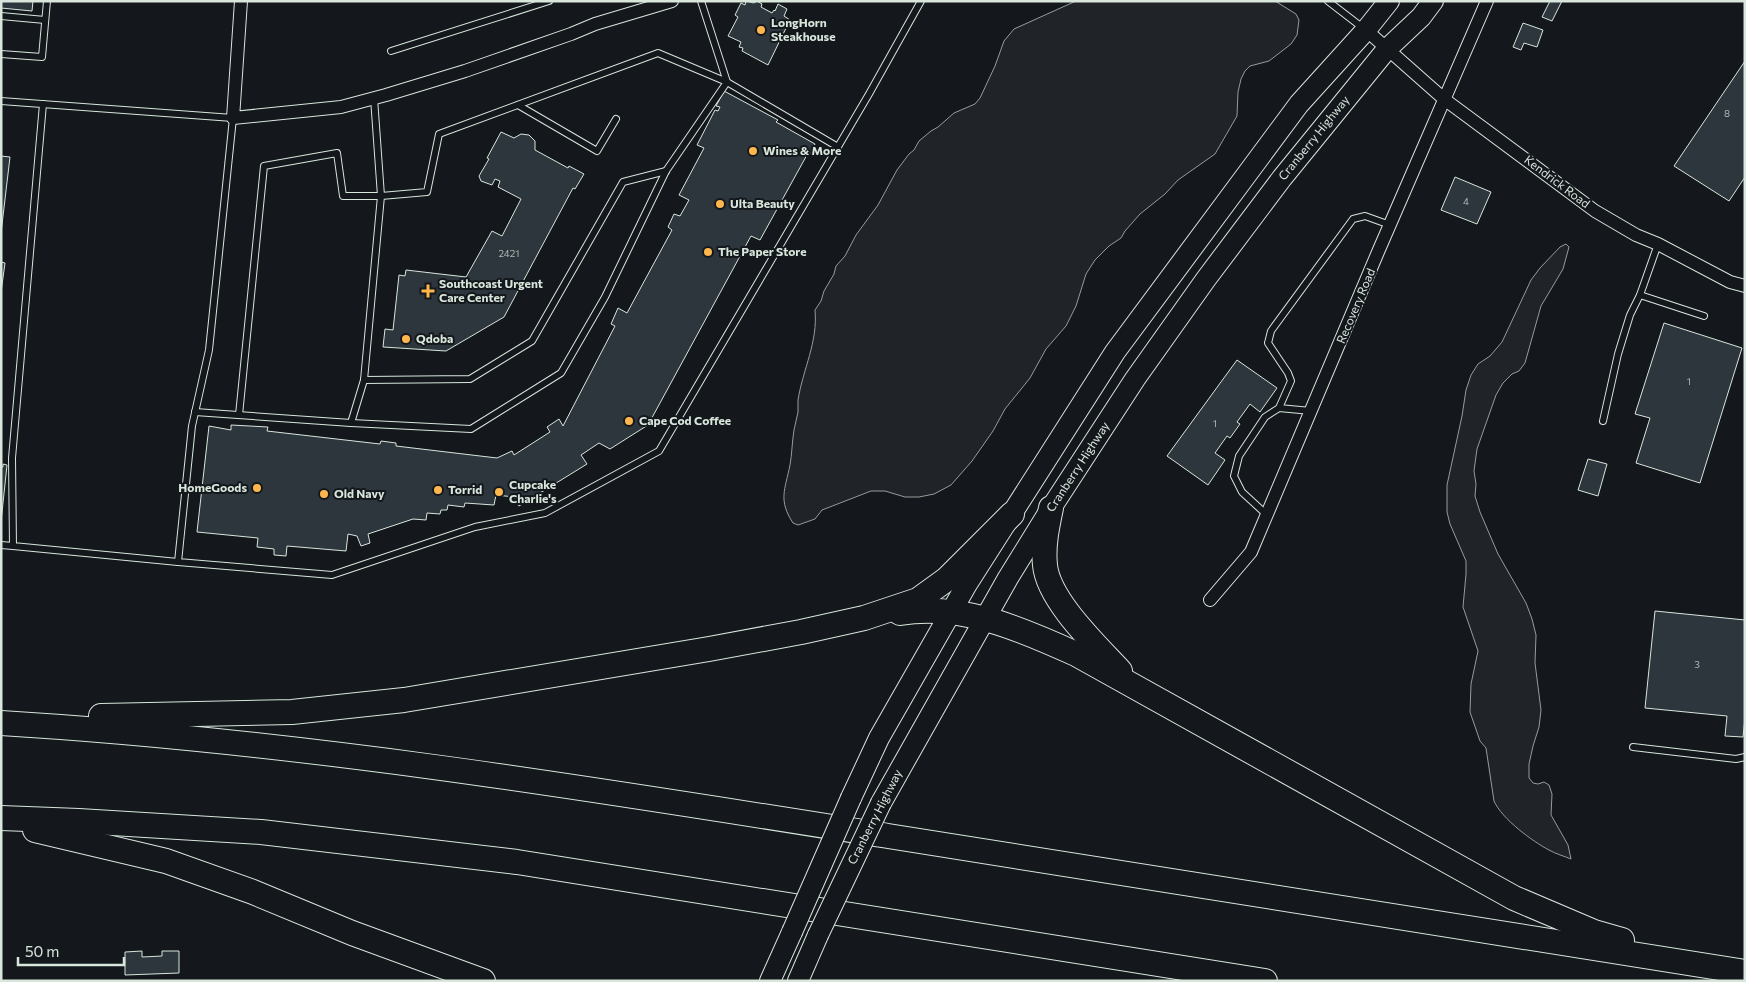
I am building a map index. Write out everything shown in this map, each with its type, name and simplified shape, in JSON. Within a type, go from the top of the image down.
[{"type":"highway","points":[[1051,508],[1045,545],[1045,566],[1048,579],[1076,622],[1133,686]]},
{"type":"highway","points":[[864,618],[918,600],[947,580],[1012,514]]},
{"type":"highway","points":[[1,721],[59,716],[292,712],[404,700],[690,652],[801,632],[864,618],[911,611],[951,612],[986,618],[1019,628],[1076,654],[1514,898],[1594,932],[1736,971]]},
{"type":"highway","points":[[1,721],[257,744],[708,807],[1736,971]]},
{"type":"highway","points":[[1,818],[260,832],[517,862],[1265,981]]},
{"type":"highway","points":[[1,826],[38,830],[166,862],[253,892],[352,933],[483,981]]},
{"type":"main road","points":[[770,981],[879,738],[966,584],[1115,352],[1299,104],[1366,30],[1389,1]]},
{"type":"main road","name":"Cranberry Highway","points":[[798,981],[818,935],[882,803],[1008,578],[1051,508],[1135,379],[1206,278],[1282,178],[1387,49],[1421,17],[1433,1]]},
{"type":"street","points":[[242,1],[233,118],[341,107],[465,71],[596,24],[672,1]]},
{"type":"street","name":"Recovery Road","points":[[1210,600],[1251,552],[1487,1]]},
{"type":"street","name":"Kendrick Road","points":[[1366,30],[1444,99],[1595,211],[1636,235],[1658,244],[1730,282],[1745,286]]},
{"type":"lane","points":[[1,54],[42,57],[47,1]]},
{"type":"lane","points":[[391,50],[549,1]]},
{"type":"lane","points":[[701,1],[727,82]]},
{"type":"lane","points":[[1,545],[332,575],[475,526],[545,513],[659,451],[838,147],[921,1]]},
{"type":"lane","points":[[1328,1],[1366,30]]},
{"type":"lane","points":[[1,16],[46,20]]},
{"type":"lane","points":[[239,415],[264,166],[337,153],[343,196],[381,196],[427,192],[439,134],[658,53],[727,82],[838,147]]},
{"type":"lane","points":[[196,412],[471,429],[561,373],[605,297],[666,171],[727,82]]},
{"type":"lane","points":[[351,423],[364,380],[381,196],[374,98]]},
{"type":"lane","points":[[1,101],[233,118],[207,361],[192,426],[178,562]]},
{"type":"lane","points":[[13,546],[12,458],[43,104]]},
{"type":"lane","points":[[518,105],[597,151],[616,118]]},
{"type":"lane","points":[[364,380],[470,379],[532,341],[623,182],[666,171]]},
{"type":"lane","points":[[1279,408],[1291,381],[1288,373],[1268,343],[1271,331],[1353,218],[1365,216],[1390,225]]},
{"type":"lane","points":[[1603,421],[1618,354],[1630,315],[1640,295],[1658,244]]},
{"type":"lane","points":[[1640,295],[1704,316]]},
{"type":"lane","points":[[1267,515],[1242,492],[1234,476],[1240,456],[1265,416],[1279,408],[1311,411]]},
{"type":"lane","points":[[1633,747],[1736,758],[1745,757]]},
{"type":"shaded area","points":[[1076,1],[1275,1],[1296,14],[1299,20],[1297,35],[1291,44],[1269,61],[1250,66],[1245,71],[1238,92],[1237,116],[1215,154],[1178,180],[1165,194],[1140,214],[1121,238],[1109,246],[1095,260],[1086,274],[1076,306],[1066,326],[1046,349],[1030,378],[1005,409],[993,431],[972,461],[951,485],[934,494],[919,497],[905,497],[885,491],[871,491],[822,510],[815,519],[798,525],[793,523],[788,515],[784,495],[798,412],[798,400],[812,344],[815,310],[834,274],[836,266],[845,256],[856,235],[878,205],[897,170],[919,141],[954,113],[975,104],[980,98],[1004,41],[1014,29]]},
{"type":"shaded area","points":[[1566,244],[1569,247],[1563,269],[1541,306],[1525,363],[1519,371],[1512,374],[1503,383],[1496,395],[1477,449],[1474,471],[1475,496],[1480,512],[1498,554],[1526,603],[1536,635],[1535,663],[1541,710],[1539,727],[1529,764],[1529,778],[1533,783],[1544,782],[1549,785],[1552,794],[1551,815],[1568,845],[1571,859],[1549,850],[1526,835],[1510,822],[1494,801],[1486,748],[1480,741],[1470,712],[1471,684],[1478,651],[1463,607],[1466,561],[1450,524],[1447,512],[1447,485],[1466,390],[1471,375],[1478,364],[1490,356],[1502,342],[1531,280],[1560,247]]},
{"type":"building","points":[[1,1],[33,1],[32,11],[1,8]]},
{"type":"building","points":[[746,1],[754,3],[757,1],[762,4],[761,7],[772,13],[778,4],[787,9],[784,16],[790,20],[768,65],[742,51],[743,48],[739,47],[741,42],[728,36],[738,17],[735,15],[741,3],[745,5]]},
{"type":"building","points":[[1550,1],[1562,1],[1552,21],[1542,17]]},
{"type":"building","points":[[1523,23],[1543,30],[1537,47],[1524,43],[1521,50],[1513,47]]},
{"type":"building","points":[[1745,61],[1745,177],[1729,201],[1674,166]]},
{"type":"building","points":[[724,91],[778,120],[776,122],[815,144],[810,155],[808,153],[760,240],[751,236],[648,425],[610,449],[599,443],[581,455],[587,464],[519,506],[514,497],[496,495],[494,505],[465,503],[464,507],[448,505],[447,510],[441,510],[440,514],[427,513],[426,520],[413,519],[368,534],[370,543],[361,546],[357,536],[348,534],[346,551],[287,546],[286,556],[274,555],[274,549],[257,547],[258,538],[197,532],[209,426],[231,430],[231,425],[268,427],[267,431],[380,444],[381,441],[396,443],[396,446],[497,458],[512,451],[514,455],[550,432],[547,427],[559,419],[563,426],[615,326],[611,324],[618,308],[627,313],[672,230],[668,227],[674,214],[680,216],[689,200],[679,195],[704,148],[697,145],[715,110],[718,111],[720,107],[716,106]]},
{"type":"building","points":[[501,132],[514,138],[521,134],[529,135],[535,141],[535,150],[568,168],[569,166],[584,174],[575,189],[573,188],[504,317],[446,351],[383,347],[385,329],[393,330],[399,275],[405,276],[406,270],[466,277],[492,231],[502,236],[521,199],[498,187],[500,181],[495,179],[492,185],[481,181],[479,176]]},
{"type":"building","points":[[1,156],[10,157],[1,233]]},
{"type":"building","points":[[1455,177],[1491,192],[1477,224],[1441,210]]},
{"type":"building","points":[[1,262],[5,263],[1,292]]},
{"type":"building","points":[[1664,323],[1742,348],[1700,483],[1636,463],[1650,418],[1635,414]]},
{"type":"building","points":[[1237,360],[1277,388],[1260,412],[1250,404],[1237,422],[1240,424],[1230,438],[1227,436],[1215,453],[1225,460],[1208,485],[1167,456]]},
{"type":"building","points":[[1588,459],[1607,464],[1598,496],[1578,490]]},
{"type":"building","points":[[3,464],[7,465],[1,522],[1,467],[3,467]]},
{"type":"building","points":[[1655,611],[1745,620],[1745,718],[1743,737],[1725,736],[1727,716],[1645,708]]},
{"type":"building","points":[[142,951],[142,957],[162,956],[162,951],[179,951],[179,973],[125,975],[125,952]]},
{"type":"place","name":"LongHorn Steakhouse","points":[[761,30]]},
{"type":"place","name":"Wines & More","points":[[753,151]]},
{"type":"place","name":"Ulta Beauty","points":[[720,204]]},
{"type":"place","name":"The Paper Store","points":[[708,252]]},
{"type":"place","name":"Southcoast Urgent Care Center","points":[[428,291]]},
{"type":"place","name":"Qdoba","points":[[406,339]]},
{"type":"place","name":"Cape Cod Coffee","points":[[629,421]]},
{"type":"place","name":"HomeGoods","points":[[257,488]]},
{"type":"place","name":"Torrid","points":[[438,490]]},
{"type":"place","name":"Cupcake Charlie's","points":[[499,492]]},
{"type":"place","name":"Old Navy","points":[[324,494]]}]
